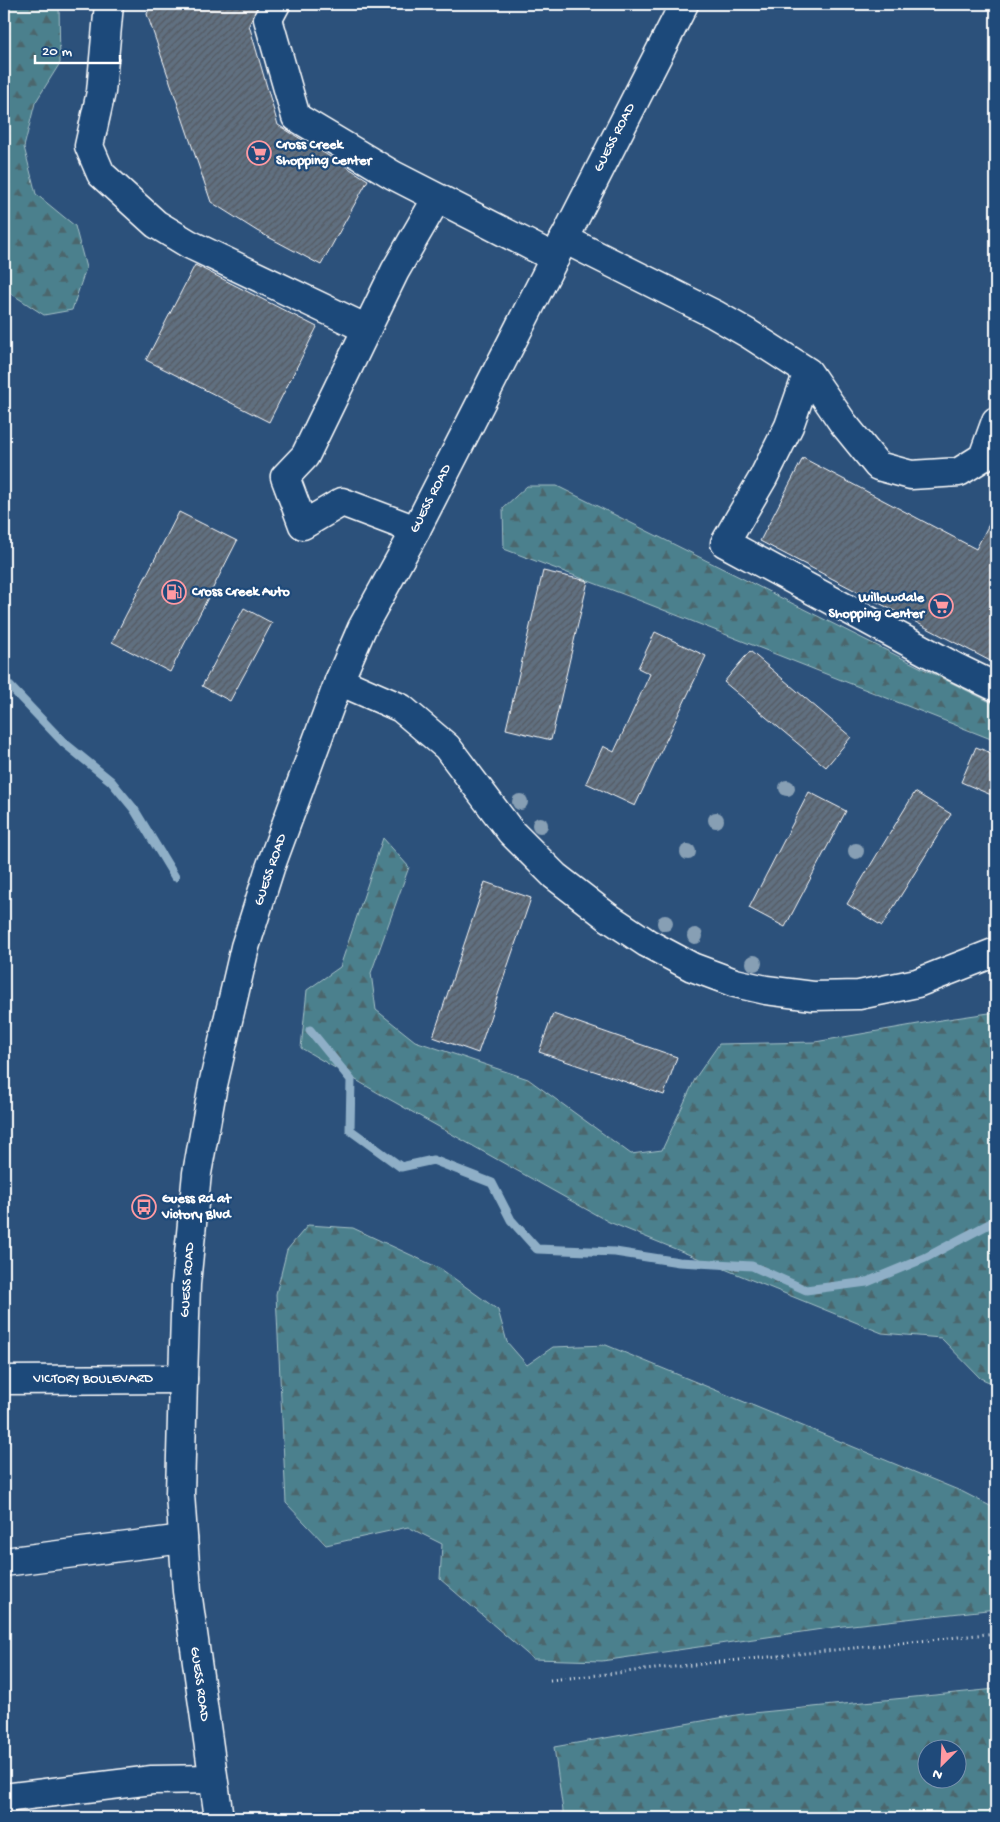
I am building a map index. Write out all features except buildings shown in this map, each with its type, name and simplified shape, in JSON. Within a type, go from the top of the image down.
[{"type":"main road","points":[[108,4],[101,92],[89,146],[101,174],[156,224],[189,244],[367,329]]},
{"type":"main road","points":[[276,4],[268,19],[296,117],[393,175],[437,198],[714,314],[749,334],[808,372],[843,423],[878,466],[911,475],[959,472],[982,457],[996,421]]},
{"type":"main road","name":"GUESS ROAD","points":[[219,1818],[186,1591],[180,1494],[183,1379],[186,1284],[197,1173],[213,1085],[245,947],[265,885],[339,681],[362,628],[416,530],[684,4]]},
{"type":"main road","points":[[416,530],[342,502],[303,526],[285,477],[305,456],[395,271],[437,198]]},
{"type":"main road","points":[[808,372],[789,426],[763,478],[725,543],[955,667],[996,687]]},
{"type":"main road","points":[[339,681],[401,708],[447,747],[508,828],[555,876],[608,917],[647,943],[698,970],[735,983],[766,990],[813,996],[859,995],[917,982],[996,952]]},
{"type":"main road","name":"VICTORY BOULEVARD","points":[[4,1380],[183,1379]]},
{"type":"main road","points":[[4,1562],[183,1539]]},
{"type":"main road","points":[[4,1798],[152,1780],[212,1779]]},
{"type":"path","points":[[550,1680],[996,1633]]},
{"type":"green space","points":[[4,4],[59,4],[60,63],[35,103],[24,147],[36,194],[75,226],[86,268],[72,310],[44,315],[4,289]]},
{"type":"green space","points":[[527,486],[557,486],[996,705],[996,741],[504,549],[503,508]]},
{"type":"green space","points":[[383,838],[409,867],[371,973],[376,1010],[415,1041],[528,1079],[631,1154],[662,1150],[696,1077],[719,1044],[815,1042],[996,1012],[996,1385],[980,1378],[941,1338],[882,1333],[609,1222],[301,1048],[307,990],[340,967]]},
{"type":"green space","points":[[308,1225],[353,1228],[441,1269],[498,1310],[507,1342],[527,1365],[553,1347],[606,1345],[963,1492],[996,1509],[996,1609],[843,1626],[602,1661],[533,1659],[440,1579],[442,1544],[408,1527],[326,1545],[286,1503],[276,1294],[287,1250]]},
{"type":"green space","points":[[996,1689],[996,1818],[564,1818],[554,1747],[742,1714]]},
{"type":"waterway","points":[[4,676],[4,680],[63,742],[111,781],[134,809],[175,877]]},
{"type":"waterway","points":[[310,1030],[351,1080],[350,1130],[401,1167],[433,1160],[492,1183],[511,1220],[537,1249],[615,1252],[679,1262],[752,1266],[806,1290],[867,1282],[925,1258],[996,1221]]},
{"type":"place","name":"Cross Creek Shopping Center","points":[[259,153]]},
{"type":"place","name":"Cross Creek Auto","points":[[174,592]]},
{"type":"place","name":"Willowdale Shopping Center","points":[[941,606]]},
{"type":"place","name":"Guess Rd at Victory Blvd","points":[[144,1207]]}]
